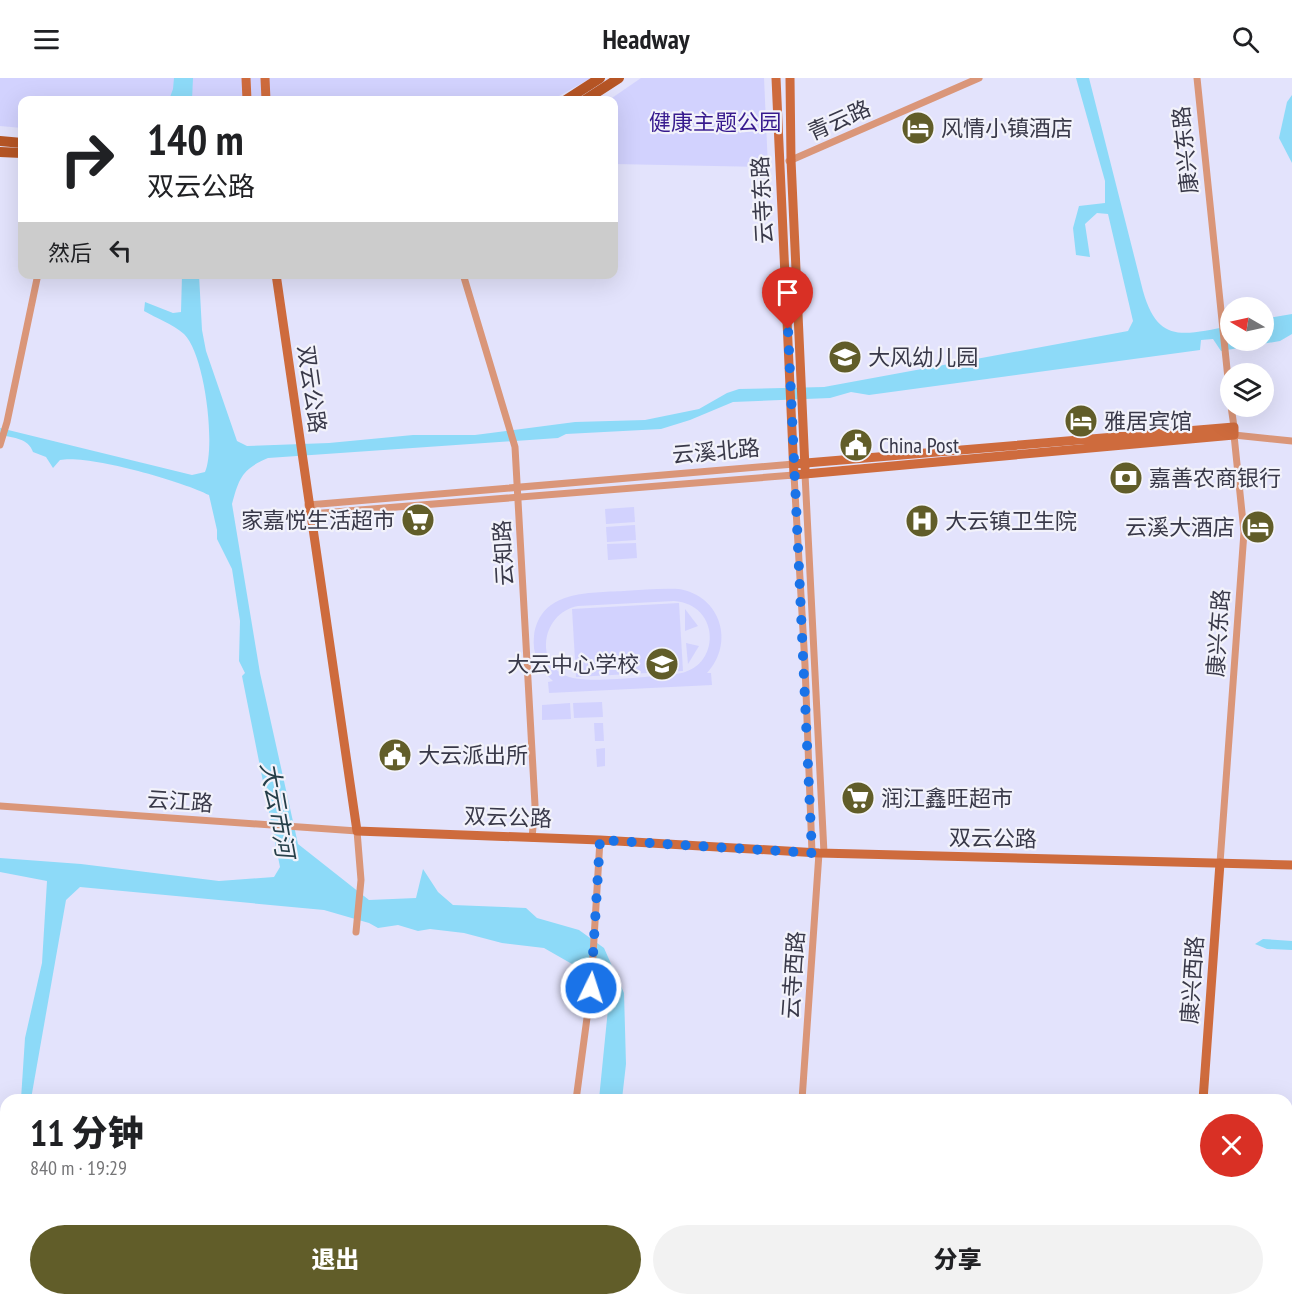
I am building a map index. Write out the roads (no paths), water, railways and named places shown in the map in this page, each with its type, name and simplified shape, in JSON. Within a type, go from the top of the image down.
[{"type":"main road","points":[[572,96],[600,78]]},
{"type":"main road","points":[[591,96],[619,78]]},
{"type":"main road","points":[[0,141],[18,143]]},
{"type":"main road","points":[[0,152],[18,153]]},
{"type":"street","points":[[246,78],[247,96]]},
{"type":"street","points":[[265,78],[266,96]]},
{"type":"street","name":"云寺东路","points":[[776,78],[794,475]]},
{"type":"street","name":"云寺东路","points":[[790,78],[791,160],[804,406],[805,474]]},
{"type":"street","name":"青云路","points":[[779,165],[980,78]]},
{"type":"street","name":"康兴东路","points":[[1197,78],[1226,363]]},
{"type":"street","points":[[1,442],[37,279]]},
{"type":"street","name":"双云公路","points":[[277,279],[357,831],[600,840],[818,853],[1292,865]]},
{"type":"street","name":"云知路","points":[[465,279],[514,447],[535,805],[532,838]]},
{"type":"street","name":"康兴东路","points":[[1220,863],[1244,532],[1232,417]]},
{"type":"street","points":[[1234,431],[1292,441]]},
{"type":"street","name":"云溪北路","points":[[309,510],[518,488],[805,463],[1234,431]]},
{"type":"street","name":"云溪北路","points":[[309,510],[518,497],[794,475],[1234,431]]},
{"type":"street","points":[[805,474],[818,853]]},
{"type":"street","points":[[794,475],[818,853]]},
{"type":"street","name":"云江路","points":[[0,806],[357,831]]},
{"type":"street","points":[[356,932],[362,880],[357,831]]},
{"type":"street","points":[[577,1094],[591,988],[600,840]]},
{"type":"street","name":"云寺西路","points":[[802,1094],[818,853]]},
{"type":"street","name":"康兴西路","points":[[1203,1094],[1220,863]]},
{"type":"water","points":[[174,78],[193,78],[192,96],[170,96]]},
{"type":"water","name":"大云市河","points":[[1076,78],[1089,78],[1149,308],[1156,320],[1174,332],[1199,332],[1220,328],[1220,350],[1213,339],[1201,340],[1200,350],[869,395],[851,392],[830,398],[733,402],[661,429],[566,434],[558,438],[268,458],[252,466],[243,475],[232,504],[260,673],[298,844],[369,900],[416,898],[423,869],[438,892],[453,905],[526,908],[537,918],[579,930],[604,948],[624,993],[626,1064],[623,1094],[600,1094],[608,1009],[601,992],[586,972],[544,948],[502,943],[464,933],[430,929],[418,931],[398,925],[378,928],[369,923],[324,910],[80,887],[66,900],[32,1094],[21,1094],[25,1038],[42,963],[47,881],[0,872],[0,858],[81,864],[219,881],[274,877],[280,867],[242,676],[245,673],[239,661],[240,621],[232,569],[217,539],[209,495],[157,476],[91,461],[60,460],[53,468],[46,457],[33,452],[24,441],[1,435],[0,428],[192,475],[205,472],[208,460],[209,423],[198,360],[184,334],[144,311],[145,302],[173,313],[181,312],[182,279],[199,279],[202,330],[206,351],[237,441],[247,446],[329,443],[413,435],[475,435],[575,422],[645,420],[699,409],[739,389],[824,387],[1128,331],[1133,321],[1108,214],[1097,213],[1085,224],[1090,257],[1076,255],[1073,228],[1079,206],[1105,203],[1105,181]]},
{"type":"water","points":[[1292,95],[1292,163],[1279,138],[1287,102]]},
{"type":"water","points":[[1292,314],[1292,334],[1274,342],[1274,317]]},
{"type":"water","points":[[1263,939],[1292,941],[1292,950],[1267,949],[1255,944]]},
{"type":"place","name":"风情小镇酒店","points":[[918,128]]},
{"type":"place","name":"大风幼儿园","points":[[845,357]]},
{"type":"place","name":"雅居宾馆","points":[[1081,421]]},
{"type":"place","name":"China Post","points":[[856,445]]},
{"type":"place","name":"嘉善农商银行","points":[[1126,478]]},
{"type":"place","name":"家嘉悦生活超市","points":[[418,520]]},
{"type":"place","name":"大云镇卫生院","points":[[922,521]]},
{"type":"place","name":"云溪大酒店","points":[[1258,527]]},
{"type":"place","name":"大云中心学校","points":[[662,664]]},
{"type":"place","name":"大云派出所","points":[[395,755]]},
{"type":"place","name":"润江鑫旺超市","points":[[858,798]]},
{"type":"park label","name":"健康主题公园","points":[[715,122]]}]
